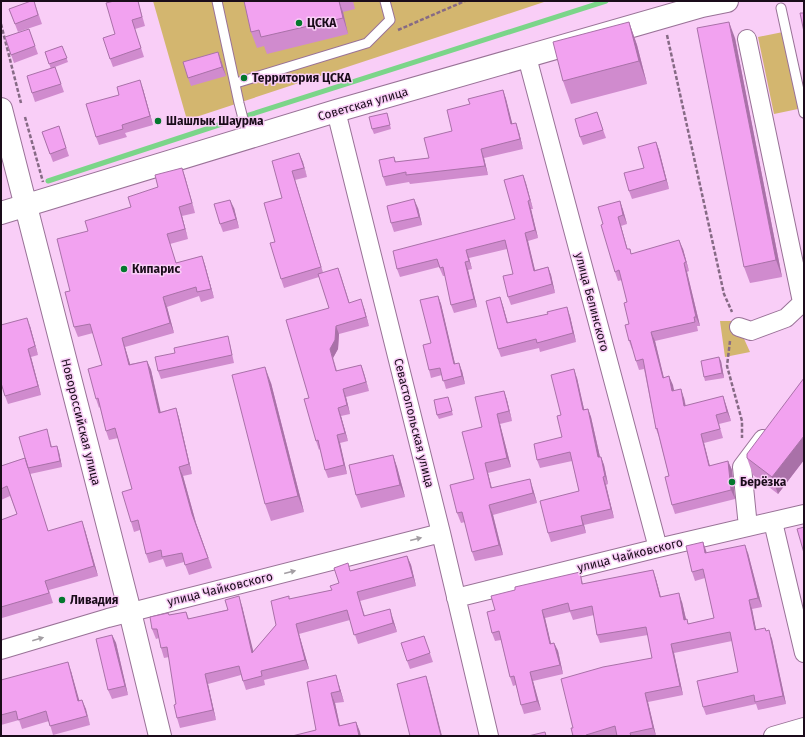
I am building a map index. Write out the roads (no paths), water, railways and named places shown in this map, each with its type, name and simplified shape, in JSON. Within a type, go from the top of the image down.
[{"type":"street","name":"Советская улица","points":[[1,213],[336,111],[527,57],[701,4],[727,1]]},
{"type":"street","points":[[739,327],[751,331],[786,318],[803,302],[747,39]]},
{"type":"street","name":"улица Белинского","points":[[527,57],[658,548]]},
{"type":"street","name":"Новороссийская улица","points":[[1,109],[130,612],[160,736]]},
{"type":"street","name":"Севастопольская улица","points":[[336,111],[441,533],[489,736]]},
{"type":"street","points":[[748,527],[742,468],[773,426]]},
{"type":"street","name":"улица Чайковского","points":[[456,598],[658,548],[804,514]]},
{"type":"street","points":[[773,522],[804,653]]},
{"type":"street","name":"улица Чайковского","points":[[1,650],[130,612],[441,533]]},
{"type":"street","points":[[773,736],[804,727]]},
{"type":"lane","points":[[217,1],[248,138]]},
{"type":"lane","points":[[236,83],[366,43],[390,20],[385,1]]},
{"type":"lane","points":[[781,8],[804,113]]},
{"type":"waterway","points":[[48,181],[606,1]]},
{"type":"place","name":"ЦСКА","points":[[299,23]]},
{"type":"place","name":"Территория ЦСКА","points":[[244,78]]},
{"type":"place","name":"Шашлык Шаурма","points":[[158,121]]},
{"type":"place","name":"Кипарис","points":[[124,269]]},
{"type":"place","name":"Берёзка","points":[[732,482]]},
{"type":"place","name":"Ливадия","points":[[62,600]]}]
